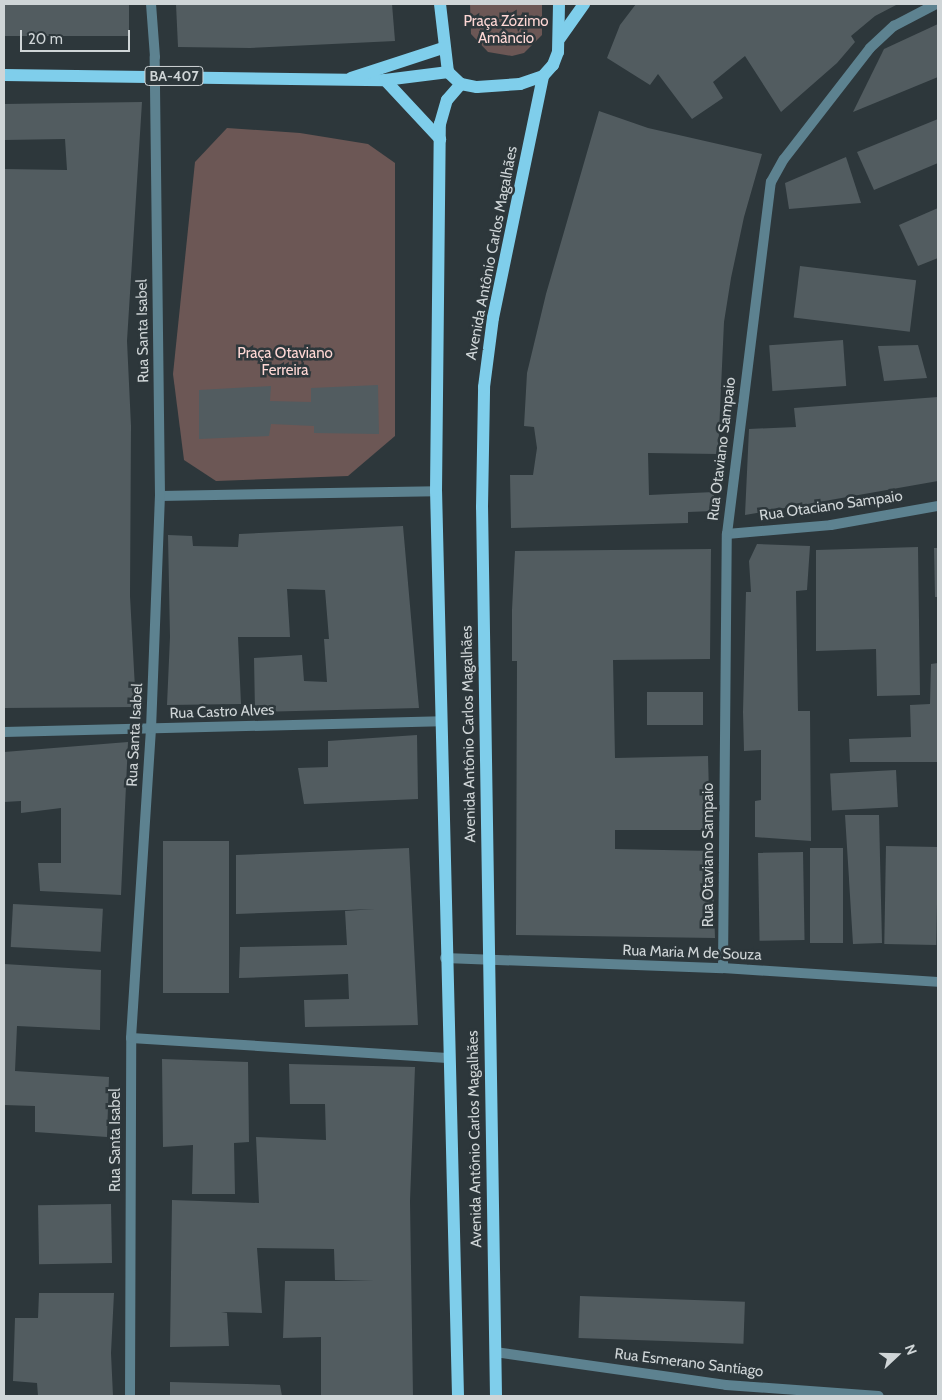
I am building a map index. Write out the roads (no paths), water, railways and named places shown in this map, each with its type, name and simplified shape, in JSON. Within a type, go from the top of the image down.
[{"type":"main road","points":[[440,4],[443,48],[448,72],[460,84],[498,87],[520,84],[543,76]]},
{"type":"main road","points":[[559,4],[560,38]]},
{"type":"main road","points":[[560,38],[584,4]]},
{"type":"main road","name":"Avenida Antônio Carlos Magalhães","points":[[496,1396],[482,507],[484,386],[493,318],[543,76],[553,65],[560,38]]},
{"type":"main road","points":[[344,80],[443,48]]},
{"type":"main road","points":[[344,80],[385,80],[448,72]]},
{"type":"main road","name":"BA-407","points":[[4,75],[155,75],[344,80]]},
{"type":"main road","points":[[385,80],[440,139]]},
{"type":"main road","name":"Avenida Antônio Carlos Magalhães","points":[[458,1396],[447,1058],[436,491],[440,139],[443,107],[460,84]]},
{"type":"street","name":"Rua Santa Isabel","points":[[130,1396],[131,1038],[151,729],[160,496],[155,75],[151,4]]},
{"type":"street","name":"Rua Otaviano Sampaio","points":[[723,968],[727,534],[771,182],[784,160],[870,48],[894,26],[936,4]]},
{"type":"street","points":[[160,496],[436,491]]},
{"type":"street","name":"Rua Otaciano Sampaio","points":[[727,534],[831,524],[938,506]]},
{"type":"street","name":"Rua Castro Alves","points":[[4,732],[441,721]]},
{"type":"street","name":"Rua Maria M de Souza","points":[[445,958],[723,968],[938,982]]},
{"type":"street","points":[[131,1038],[447,1058]]},
{"type":"street","name":"Rua Esmerano Santiago","points":[[495,1352],[726,1385],[879,1396]]},
{"type":"park label","name":"Praça Zózimo Amâncio","points":[[506,30]]},
{"type":"park label","name":"Praça Otaviano Ferreira","points":[[285,362]]}]
